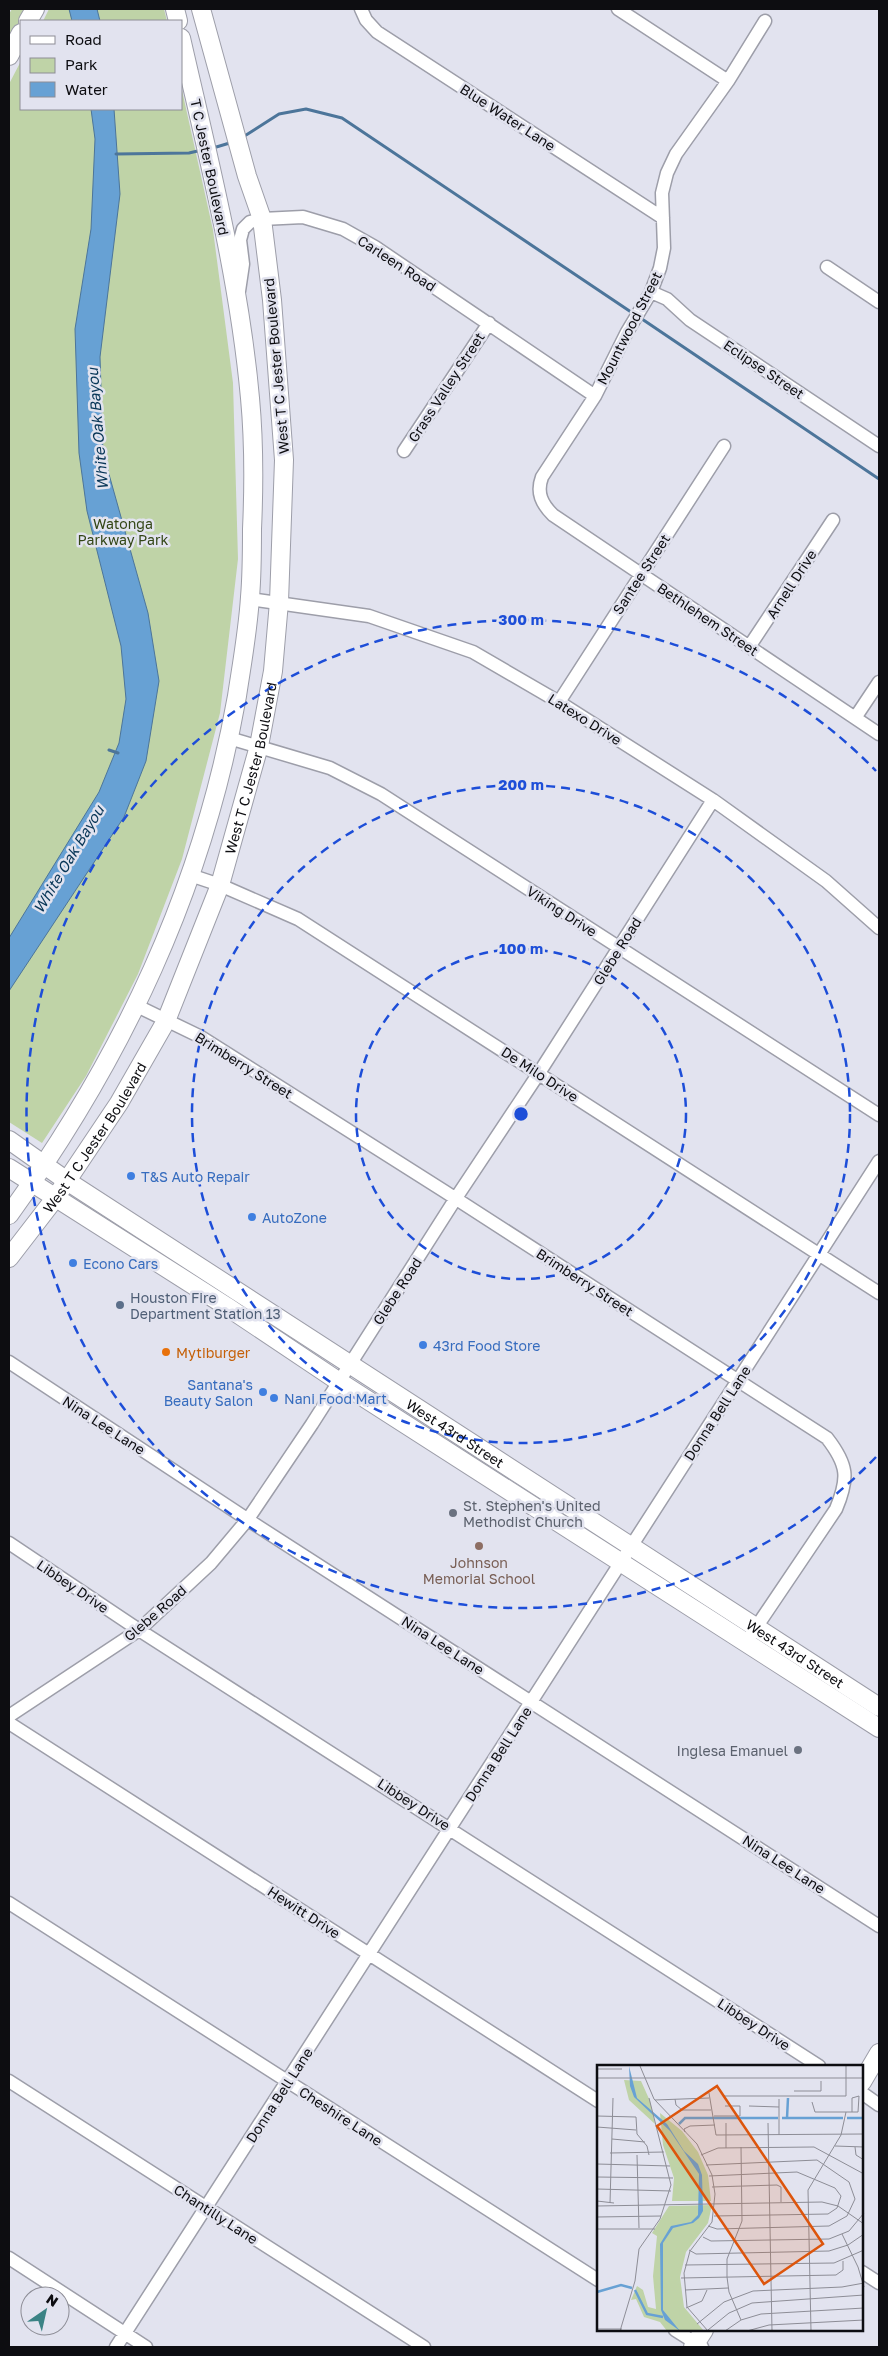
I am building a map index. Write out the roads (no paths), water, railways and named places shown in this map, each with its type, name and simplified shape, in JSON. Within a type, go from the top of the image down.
[{"type":"main road","points":[[29,20],[35,9]]},
{"type":"main road","points":[[201,9],[262,219]]},
{"type":"main road","points":[[9,56],[20,36]]},
{"type":"main road","name":"T C Jester Boulevard","points":[[182,42],[238,298]]},
{"type":"main road","name":"West T C Jester Boulevard","points":[[9,1258],[56,1197],[119,1103],[166,1021],[220,885],[259,746],[273,671],[279,602],[284,460],[272,300],[262,219]]},
{"type":"main road","name":"West T C Jester Boulevard","points":[[9,1215],[70,1126],[137,1006],[168,936],[215,796],[229,738],[250,599],[254,483],[250,400],[238,298]]},
{"type":"main road","name":"West 43rd Street","points":[[9,1140],[67,1181],[879,1707]]},
{"type":"main road","name":"West 43rd Street","points":[[9,1168],[226,1306],[479,1472],[878,1725]]},
{"type":"main road","points":[[156,1263],[164,1243]]},
{"type":"main road","points":[[226,1306],[236,1290]]},
{"type":"main road","points":[[479,1472],[489,1456]]},
{"type":"main road","points":[[863,2080],[879,2053]]},
{"type":"street","name":"Blue Water Lane","points":[[362,9],[366,20],[377,32],[663,218]]},
{"type":"street","points":[[618,9],[728,81]]},
{"type":"street","name":"Mountwood Street","points":[[541,498],[539,486],[542,477],[595,396],[627,332],[651,292],[660,268],[664,248],[662,193],[667,173],[676,154],[728,81],[765,21]]},
{"type":"street","name":"Carleen Road","points":[[238,298],[243,264],[240,240],[242,229],[250,222],[262,219],[302,217],[343,230],[375,248],[595,396]]},
{"type":"street","points":[[827,267],[879,302]]},
{"type":"street","name":"Eclipse Street","points":[[651,292],[667,299],[690,320],[879,446]]},
{"type":"street","name":"Grass Valley Street","points":[[404,451],[488,323]]},
{"type":"street","name":"Santee Street","points":[[558,702],[724,446]]},
{"type":"street","name":"Bethlehem Street","points":[[541,498],[553,515],[879,734]]},
{"type":"street","name":"Arnell Drive","points":[[749,647],[833,520]]},
{"type":"street","name":"Latexo Drive","points":[[250,599],[369,616],[473,652],[558,702],[713,800],[826,881],[879,928]]},
{"type":"street","points":[[855,718],[879,682]]},
{"type":"street","name":"Viking Drive","points":[[229,738],[330,768],[381,794],[879,1115]]},
{"type":"street","name":"Glebe Road","points":[[9,1716],[139,1630],[211,1563],[248,1519],[312,1424],[338,1380],[539,1073],[713,800]]},
{"type":"street","name":"De Milo Drive","points":[[190,875],[220,885],[298,918],[879,1293]]},
{"type":"street","name":"Brimberry Street","points":[[137,1006],[201,1037],[456,1198],[827,1438],[840,1454],[846,1474],[844,1489],[836,1509],[746,1643]]},
{"type":"street","name":"Donna Bell Lane","points":[[116,2347],[879,1161]]},
{"type":"street","name":"Nina Lee Lane","points":[[9,1362],[248,1519],[879,1926]]},
{"type":"street","name":"Libbey Drive","points":[[9,1543],[139,1630],[451,1828],[817,2065]]},
{"type":"street","name":"Hewitt Drive","points":[[9,1723],[597,2101]]},
{"type":"street","name":"Cheshire Lane","points":[[9,1902],[597,2279]]},
{"type":"street","name":"Chantilly Lane","points":[[9,2081],[424,2347]]},
{"type":"street","points":[[863,2094],[879,2104]]},
{"type":"street","points":[[9,2258],[146,2347]]},
{"type":"street","points":[[863,2273],[879,2283]]},
{"type":"street","points":[[677,2331],[699,2342]]},
{"type":"water","points":[[69,9],[97,9],[100,20],[72,20]]},
{"type":"water","name":"White Oak Bayou","points":[[91,110],[114,110],[120,194],[100,357],[103,453],[148,613],[159,681],[146,761],[124,817],[9,991],[9,938],[99,792],[119,743],[126,699],[121,646],[87,511],[79,453],[75,329],[91,229],[95,139]]},
{"type":"waterway","points":[[243,137],[279,114],[306,109],[342,118],[634,314]]},
{"type":"waterway","points":[[213,148],[233,142]]},
{"type":"waterway","points":[[116,154],[189,153],[202,150]]},
{"type":"waterway","points":[[639,317],[879,479]]},
{"type":"waterway","points":[[109,750],[118,753]]},
{"type":"place","name":"T&S Auto Repair","points":[[131,1176]]},
{"type":"place","name":"AutoZone","points":[[252,1217]]},
{"type":"place","name":"Econo Cars","points":[[73,1263]]},
{"type":"place","name":"Houston Fire Department Station 13","points":[[120,1305]]},
{"type":"place","name":"43rd Food Store","points":[[423,1345]]},
{"type":"place","name":"Mytiburger","points":[[166,1352]]},
{"type":"place","name":"Santana's Beauty Salon","points":[[263,1392]]},
{"type":"place","name":"Nani Food Mart","points":[[274,1398]]},
{"type":"place","name":"St. Stephen's United Methodist Church","points":[[453,1513]]},
{"type":"place","name":"Johnson Memorial School","points":[[479,1546]]},
{"type":"place","name":"Inglesa Emanuel","points":[[798,1750]]},
{"type":"park label","name":"Watonga Parkway Park","points":[[123,532]]}]
